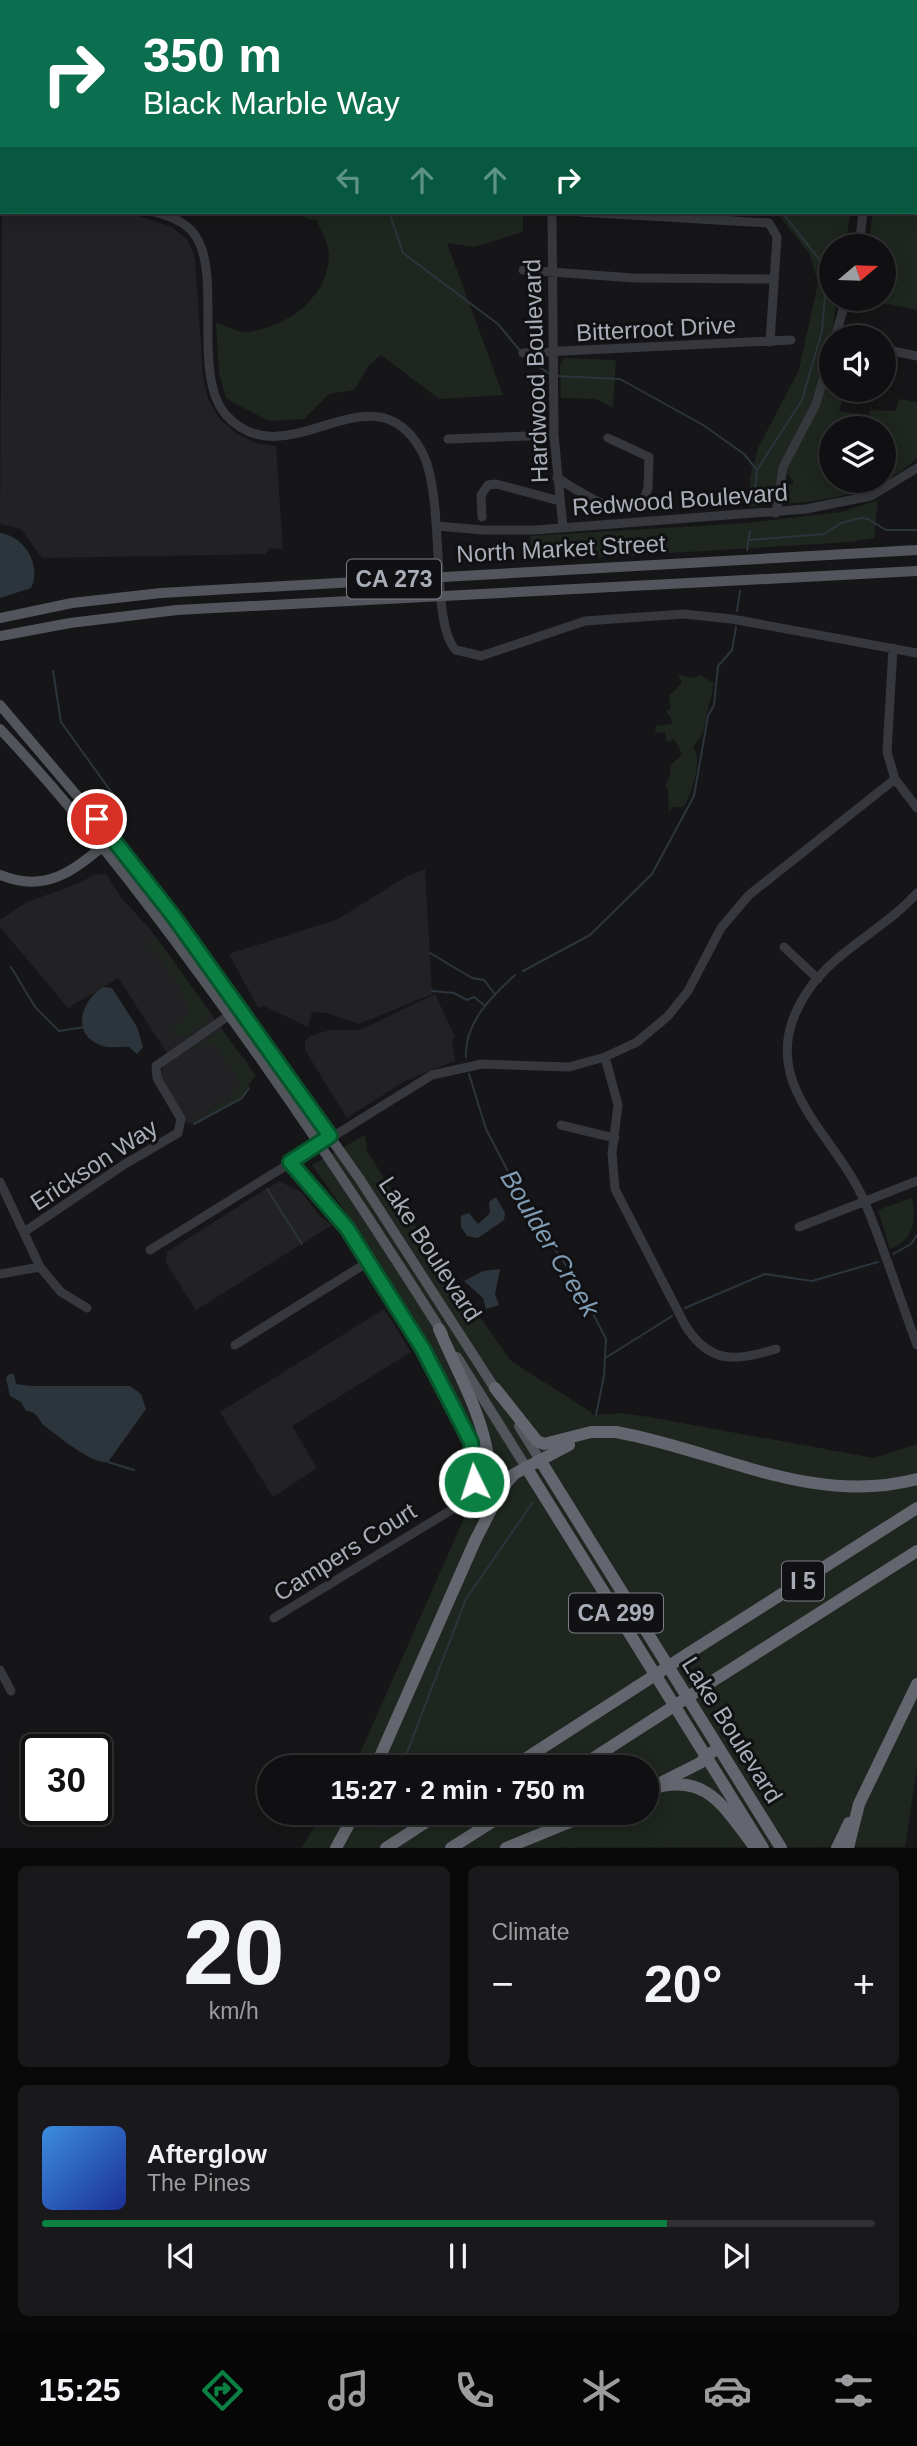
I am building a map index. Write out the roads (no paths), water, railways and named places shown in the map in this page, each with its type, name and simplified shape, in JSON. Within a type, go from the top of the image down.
[{"type":"highway","points":[[439,1329],[482,1428],[489,1453],[489,1494],[475,1541]]},
{"type":"highway","points":[[495,1388],[537,1441],[544,1444],[604,1431],[633,1435],[820,1486],[866,1489],[917,1479]]},
{"type":"highway","points":[[381,1755],[475,1541],[506,1482],[526,1467],[604,1431]]},
{"type":"highway","name":"Lake Boulevard","points":[[540,1460],[781,1847]]},
{"type":"highway","name":"Lake Boulevard","points":[[526,1467],[763,1847]]},
{"type":"highway","name":"I 5","points":[[531,1755],[917,1508]]},
{"type":"highway","name":"I 5","points":[[598,1755],[917,1551]]},
{"type":"highway","points":[[836,1847],[917,1684]]},
{"type":"highway","points":[[659,1784],[708,1758],[713,1750],[712,1738]]},
{"type":"highway","points":[[659,1788],[678,1784],[702,1789],[722,1804],[754,1847]]},
{"type":"highway","points":[[848,1847],[859,1804]]},
{"type":"highway","points":[[336,1847],[348,1825]]},
{"type":"highway","points":[[386,1847],[421,1825]]},
{"type":"highway","points":[[451,1847],[487,1825]]},
{"type":"highway","points":[[506,1847],[562,1825]]},
{"type":"main road","name":"North Market Street","points":[[0,618],[50,606],[161,593],[917,550]]},
{"type":"main road","name":"North Market Street","points":[[4,636],[177,610],[917,571]]},
{"type":"main road","points":[[0,611],[50,606]]},
{"type":"main road","name":"Lake Boulevard","points":[[0,705],[109,842],[234,1012],[330,1136],[540,1460]]},
{"type":"main road","name":"Lake Boulevard","points":[[0,729],[109,842]]},
{"type":"main road","points":[[0,875],[29,881],[53,879],[79,867],[109,842]]},
{"type":"main road","name":"Lake Boulevard","points":[[234,1012],[526,1467]]},
{"type":"street","points":[[166,214],[191,231],[201,247],[212,384],[217,401],[226,414],[242,428],[275,438],[297,435],[354,416],[372,415],[398,425],[414,439],[426,459],[437,526],[446,638],[456,650],[472,656],[485,655],[585,621],[684,614],[917,653]]},
{"type":"street","name":"Hardwood Boulevard","points":[[552,214],[554,435],[563,528]]},
{"type":"street","points":[[672,214],[719,215],[766,221],[777,233],[770,342]]},
{"type":"street","points":[[733,214],[738,219]]},
{"type":"street","points":[[860,234],[863,214]]},
{"type":"street","points":[[523,270],[634,278],[773,279]]},
{"type":"street","name":"Bitterroot Drive","points":[[523,353],[553,354],[791,340]]},
{"type":"street","points":[[896,352],[917,356]]},
{"type":"street","points":[[776,513],[783,467],[819,394]]},
{"type":"street","points":[[448,439],[554,435]]},
{"type":"street","points":[[557,478],[615,507],[633,509],[642,505],[648,488],[649,457],[608,438]]},
{"type":"street","name":"Redwood Boulevard","points":[[437,526],[498,531],[776,513],[858,501],[887,489],[917,468]]},
{"type":"street","points":[[482,517],[481,495],[488,485],[496,484],[560,501]]},
{"type":"street","points":[[893,649],[887,752],[895,779],[917,808]]},
{"type":"street","points":[[150,1250],[415,1084],[457,1068],[482,1064],[561,1067],[605,1057],[637,1042],[668,1016],[697,978],[721,928],[749,895],[895,779]]},
{"type":"street","points":[[917,893],[817,979],[801,1002],[789,1030],[789,1077],[808,1117],[866,1203],[917,1345]]},
{"type":"street","points":[[784,947],[817,979]]},
{"type":"street","name":"Erickson Way","points":[[24,1232],[125,1164],[178,1133],[181,1119],[157,1078],[156,1066],[234,1012]]},
{"type":"street","points":[[605,1057],[618,1105],[612,1153],[615,1189],[690,1334],[707,1350],[726,1357],[743,1357],[776,1349]]},
{"type":"street","points":[[561,1125],[615,1138]]},
{"type":"street","points":[[235,1345],[368,1262],[342,1222],[290,1162]]},
{"type":"street","points":[[799,1227],[917,1181]]},
{"type":"street","points":[[0,1182],[40,1267],[61,1293],[87,1308]]},
{"type":"street","name":"Campers Court","points":[[274,1618],[461,1504],[471,1494],[475,1474],[468,1437],[427,1355],[368,1262]]},
{"type":"street","points":[[0,1275],[40,1267]]},
{"type":"street","points":[[0,1670],[10,1690]]},
{"type":"waterway","points":[[390,214],[403,253],[498,324],[521,352]]},
{"type":"waterway","name":"Boulder Creek","points":[[754,501],[757,470],[802,400],[822,331],[826,283],[822,263],[784,214]]},
{"type":"waterway","points":[[525,356],[548,373]]},
{"type":"waterway","points":[[557,376],[620,379],[703,425],[744,454],[757,470]]},
{"type":"waterway","points":[[749,540],[824,534],[841,523],[861,518],[868,519],[886,530],[917,530]]},
{"type":"waterway","name":"Boulder Creek","points":[[747,550],[750,531]]},
{"type":"waterway","name":"Boulder Creek","points":[[737,611],[740,591]]},
{"type":"waterway","name":"Boulder Creek","points":[[523,971],[590,935],[652,874],[694,796],[708,716],[714,705],[718,666],[732,650],[736,627]]},
{"type":"waterway","points":[[53,671],[61,722],[112,793]]},
{"type":"waterway","points":[[430,953],[472,978],[484,980],[494,993]]},
{"type":"waterway","points":[[11,967],[35,1007],[59,1031],[85,1027]]},
{"type":"waterway","name":"Boulder Creek","points":[[466,1057],[470,1033],[481,1011],[515,975]]},
{"type":"waterway","points":[[432,991],[454,993],[467,1000],[474,997],[484,1005]]},
{"type":"waterway","name":"Boulder Creek","points":[[469,1074],[486,1129],[529,1212],[576,1280],[606,1339],[604,1376],[596,1415]]},
{"type":"waterway","points":[[194,1124],[242,1098],[249,1088]]},
{"type":"waterway","points":[[267,1189],[302,1244]]},
{"type":"waterway","points":[[893,1254],[911,1244],[917,1235]]},
{"type":"waterway","points":[[685,1308],[765,1274],[812,1281],[878,1262]]},
{"type":"waterway","points":[[607,1357],[672,1316]]},
{"type":"waterway","points":[[108,1462],[134,1470]]},
{"type":"waterway","name":"Boulder Creek","points":[[406,1755],[466,1599],[533,1502]]}]
